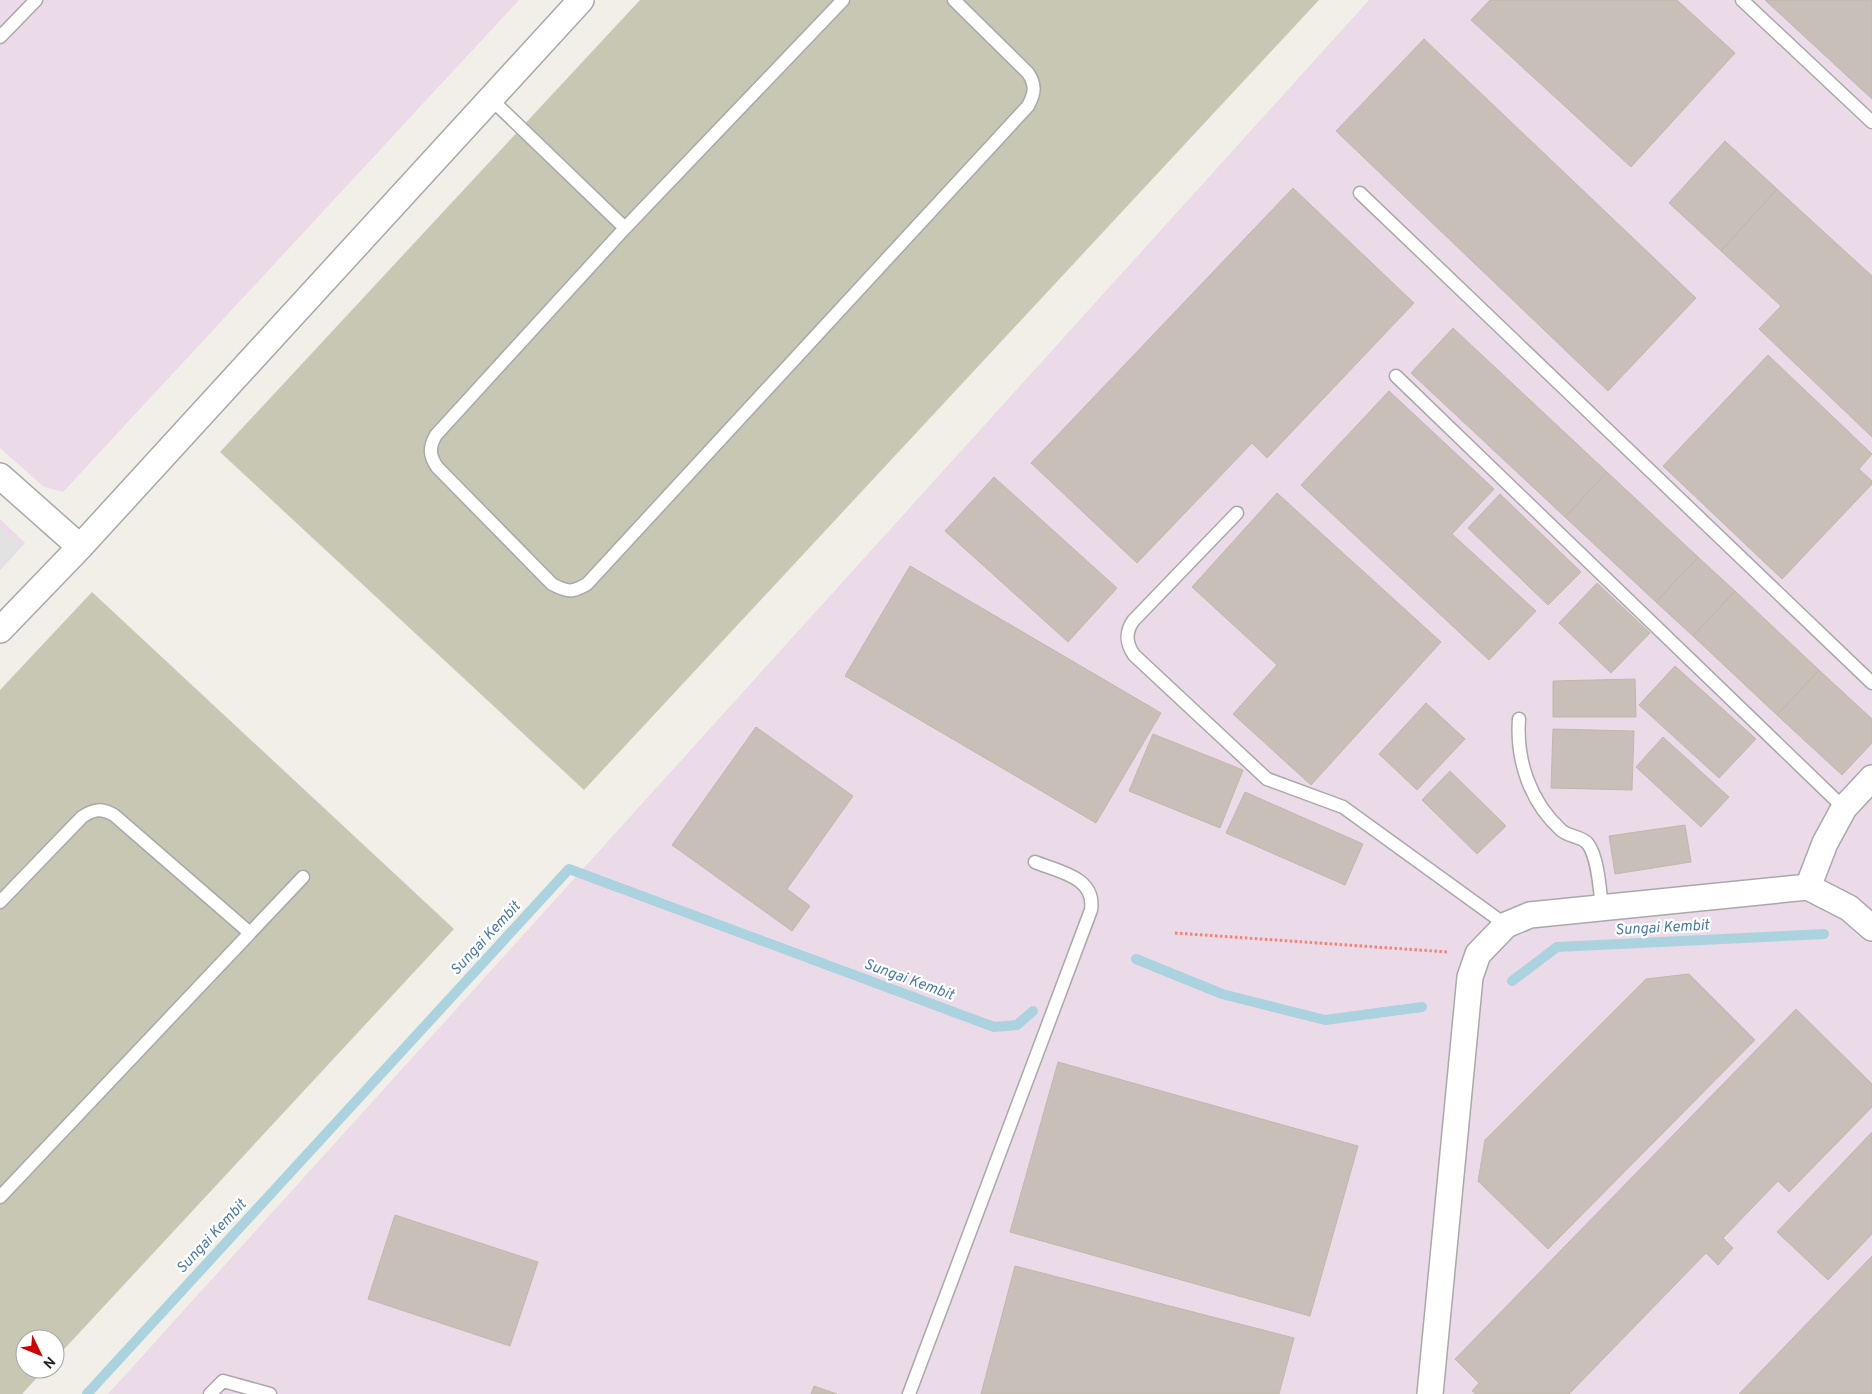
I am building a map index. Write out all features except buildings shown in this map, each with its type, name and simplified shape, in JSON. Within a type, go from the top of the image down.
[{"type":"street","points":[[0,630],[80,547],[581,0]]},
{"type":"street","points":[[0,476],[80,547]]},
{"type":"street","points":[[1808,887],[1825,843],[1844,808],[1872,778]]},
{"type":"street","points":[[1430,1394],[1470,977],[1478,954],[1506,925],[1530,915],[1808,887],[1849,908],[1872,928]]},
{"type":"lane","points":[[0,37],[36,0]]},
{"type":"lane","points":[[843,0],[625,228],[436,435],[430,445],[431,457],[437,467],[552,584],[564,590],[576,590],[587,584],[1028,106],[1034,95],[1034,83],[1028,73],[954,0]]},
{"type":"lane","points":[[1742,0],[1872,122]]},
{"type":"lane","points":[[491,99],[625,228]]},
{"type":"lane","points":[[1360,193],[1872,683]]},
{"type":"lane","points":[[1396,376],[1844,808]]},
{"type":"lane","points":[[1237,513],[1133,621],[1128,629],[1126,638],[1128,647],[1134,655],[1267,779],[1343,807],[1506,925]]},
{"type":"lane","points":[[1519,719],[1518,735],[1524,773],[1539,805],[1562,832],[1587,842],[1593,853],[1602,908]]},
{"type":"lane","points":[[0,902],[82,817],[92,810],[104,810],[114,815],[250,932]]},
{"type":"lane","points":[[909,1394],[1091,910],[1090,892],[1085,885],[1078,880],[1035,862]]},
{"type":"lane","points":[[0,1197],[303,878]]},
{"type":"lane","points":[[210,1394],[223,1381],[270,1394]]},
{"type":"path","points":[[1175,933],[1478,954]]},
{"type":"shaded area","points":[[0,0],[519,0],[63,492],[44,487],[0,448]]},
{"type":"shaded area","points":[[640,0],[1319,0],[584,790],[220,452]]},
{"type":"shaded area","points":[[1369,0],[1872,0],[1872,1394],[108,1394]]},
{"type":"shaded area","points":[[0,519],[25,543],[0,570]]},
{"type":"shaded area","points":[[0,527],[21,547],[0,570]]},
{"type":"shaded area","points":[[92,592],[454,929],[65,1348],[65,1329],[15,1329],[15,1379],[36,1379],[22,1394],[0,1394],[0,690]]},
{"type":"waterway","name":"Sungai Kembit","points":[[87,1394],[569,869],[994,1027],[1017,1025],[1033,1011]]},
{"type":"waterway","name":"Sungai Kembit","points":[[1512,981],[1557,947],[1824,934]]},
{"type":"waterway","name":"Sungai Kembit","points":[[1136,959],[1222,994],[1325,1020],[1422,1007]]}]
